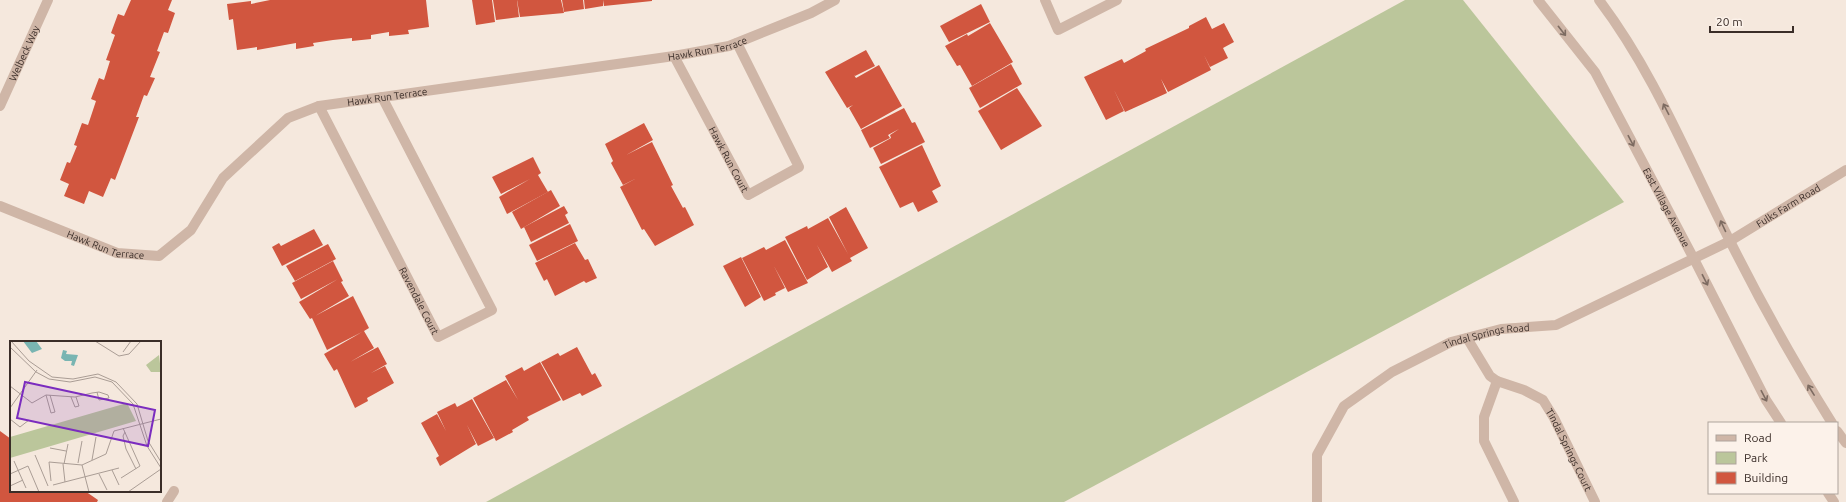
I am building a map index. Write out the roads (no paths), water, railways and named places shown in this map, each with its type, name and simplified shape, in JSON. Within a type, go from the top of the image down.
[{"type":"street","name":"Welbeck Way","points":[[0,106],[48,0]]},
{"type":"street","name":"Hawk Run Terrace","points":[[0,206],[117,253],[159,256],[191,230],[223,178],[288,118],[319,106],[674,56],[729,46],[811,13],[835,0]]},
{"type":"street","points":[[1045,0],[1058,30],[1116,0]]},
{"type":"street","name":"East Village Avenue","points":[[1538,0],[1595,72],[1694,259],[1766,400],[1780,422]]},
{"type":"street","points":[[1599,0],[1617,24],[1659,94],[1688,151],[1730,241],[1793,361],[1831,422]]},
{"type":"street","name":"Hawk Run Court","points":[[674,56],[748,195],[799,167],[737,43]]},
{"type":"street","name":"Ravendale Court","points":[[319,106],[438,337],[492,310],[382,96]]},
{"type":"street","name":"Fulks Farm Road","points":[[1730,241],[1846,170]]},
{"type":"street","name":"Tindal Springs Road","points":[[1317,502],[1316,455],[1344,406],[1392,372],[1451,342],[1501,329],[1556,325],[1730,241]]},
{"type":"street","points":[[1467,338],[1490,376],[1497,381],[1484,417],[1484,441],[1514,502]]},
{"type":"street","name":"Tindal Springs Court","points":[[1497,381],[1524,390],[1543,400],[1554,418],[1595,502]]},
{"type":"street","points":[[1838,432],[1846,443]]},
{"type":"street","points":[[167,502],[174,491]]}]
